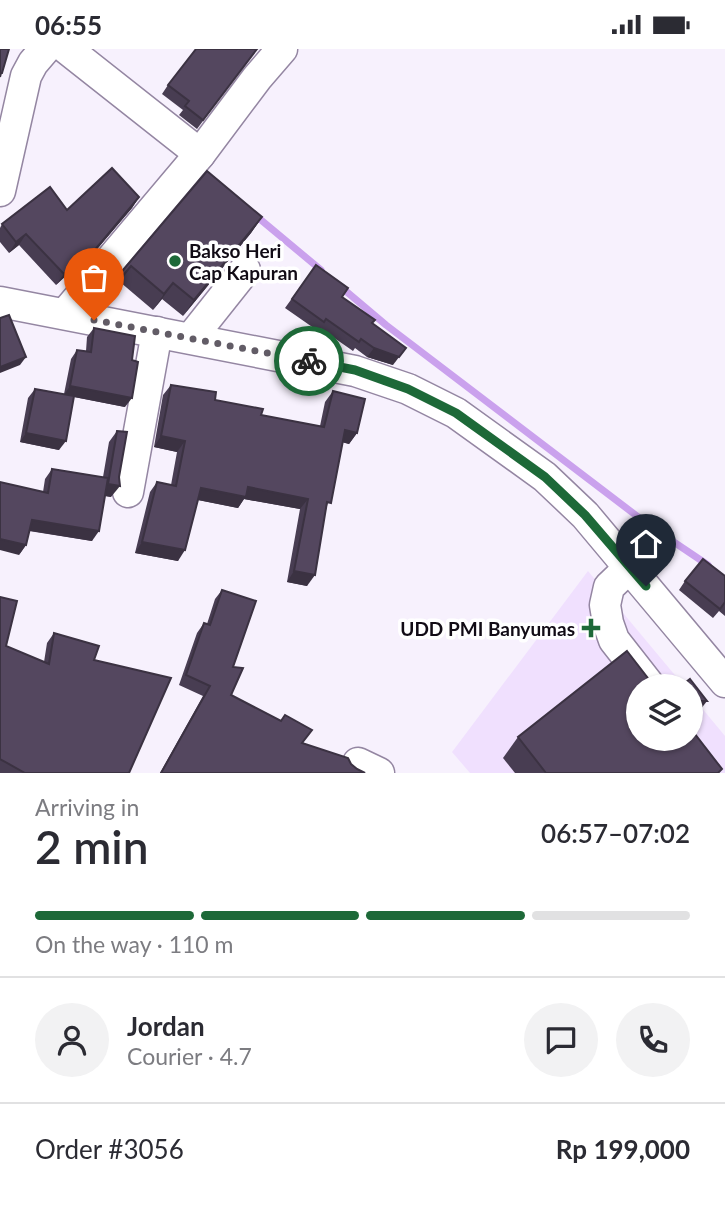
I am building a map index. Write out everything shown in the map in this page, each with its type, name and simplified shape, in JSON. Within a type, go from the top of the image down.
[{"type":"street","points":[[67,49],[192,162]]},
{"type":"street","points":[[65,314],[282,49]]},
{"type":"street","points":[[0,191],[26,75],[39,56]]},
{"type":"street","points":[[191,338],[245,270]]},
{"type":"street","points":[[0,302],[355,370],[408,389],[456,413],[545,477],[585,515],[725,682]]},
{"type":"street","points":[[128,492],[157,333]]},
{"type":"street","points":[[630,567],[609,587],[605,605],[614,639],[641,674]]},
{"type":"shaded area","name":"UDD PMI Banyumas","points":[[588,571],[674,674],[626,674],[626,751],[703,751],[703,709],[725,736],[725,773],[470,773],[452,752]]},
{"type":"building","points":[[0,49],[9,49],[0,77]]},
{"type":"building","points":[[196,49],[257,49],[203,120],[185,106],[189,101],[168,85]]},
{"type":"building","points":[[112,168],[139,197],[83,264],[79,260],[64,274],[26,234],[16,242],[2,224],[50,187],[67,210]]},
{"type":"building","points":[[207,171],[262,217],[194,300],[173,283],[164,294],[131,266],[114,286],[112,283]]},
{"type":"building","points":[[316,265],[348,288],[342,297],[375,320],[372,323],[406,348],[399,357],[374,348],[361,339],[359,342],[292,299]]},
{"type":"building","points":[[9,315],[26,357],[0,367],[0,318]]},
{"type":"building","points":[[94,328],[135,336],[132,360],[138,362],[132,398],[70,386],[77,350],[91,352]]},
{"type":"building","points":[[171,385],[216,392],[215,400],[263,409],[261,415],[324,427],[333,391],[365,399],[357,433],[345,430],[331,503],[327,502],[315,575],[294,571],[308,499],[248,487],[246,497],[201,488],[185,550],[142,542],[157,482],[176,486],[185,441],[161,436]]},
{"type":"building","points":[[35,389],[74,396],[66,441],[26,433]]},
{"type":"building","points":[[117,431],[127,432],[119,477],[120,486],[108,484]]},
{"type":"building","points":[[52,469],[108,478],[99,531],[32,520],[26,545],[0,539],[0,482],[48,493]]},
{"type":"building","points":[[703,559],[725,576],[725,602],[720,609],[685,581]]},
{"type":"building","points":[[222,590],[256,601],[233,667],[243,668],[231,695],[281,721],[285,715],[312,730],[302,743],[348,758],[351,764],[365,773],[161,773],[210,686],[186,675],[204,623],[210,625]]},
{"type":"building","points":[[0,597],[17,601],[6,646],[49,664],[54,633],[99,646],[94,660],[171,678],[129,773],[25,773],[0,759]]},
{"type":"building","name":"UDD PMI Banyumas","points":[[627,651],[645,674],[626,674],[626,751],[703,751],[703,744],[722,769],[718,773],[546,773],[518,737]]},
{"type":"waterway","points":[[255,215],[321,270]]},
{"type":"waterway","points":[[341,287],[386,325],[650,526],[708,565]]},
{"type":"way so far","points":[[94,320],[309,361]]},
{"type":"place","name":"Bakso Heri Cap Kapuran","points":[[175,261]]},
{"type":"place","name":"UDD PMI Banyumas","points":[[591,628]]},
{"type":"route","points":[[309,361],[355,370],[408,389],[456,413],[545,477],[585,515],[646,586]]}]
